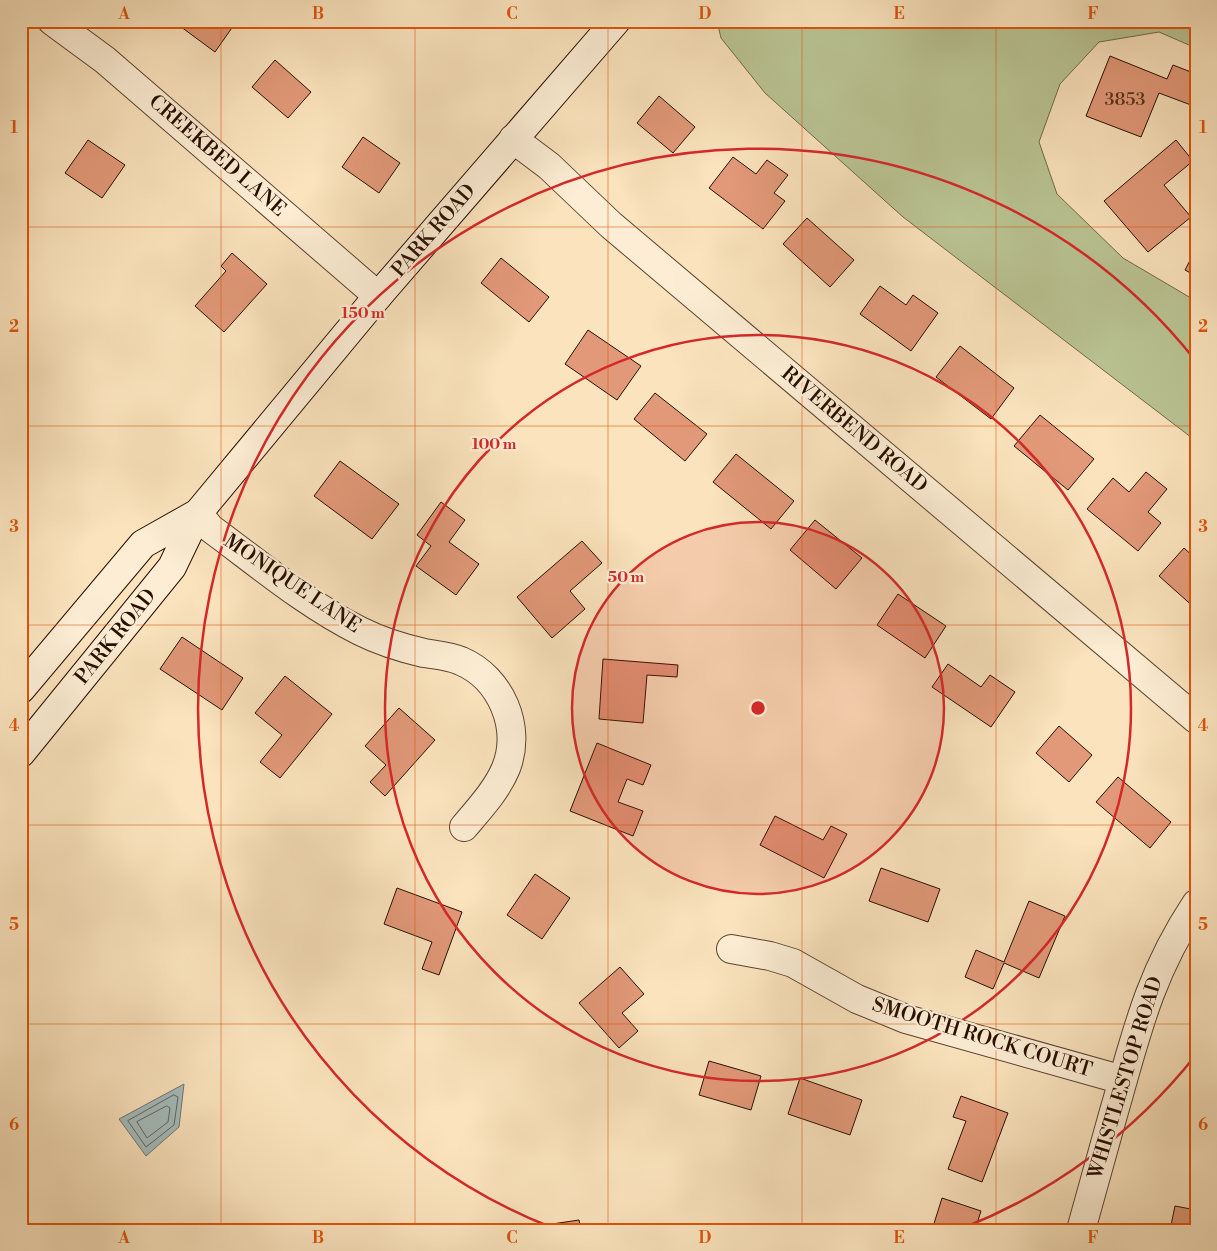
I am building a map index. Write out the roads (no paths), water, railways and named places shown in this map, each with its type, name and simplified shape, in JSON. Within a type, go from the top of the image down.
[{"type":"street","name":"CREEKBED LANE","points":[[52,21],[106,60],[378,296]]},
{"type":"street","name":"PARK ROAD","points":[[21,753],[172,567],[198,513],[378,296],[616,21]]},
{"type":"street","name":"RIVERBEND ROAD","points":[[513,139],[549,166],[611,225],[1196,719]]},
{"type":"street","name":"PARK ROAD","points":[[21,688],[143,544],[198,513]]},
{"type":"street","name":"MONIQUE LANE","points":[[198,513],[210,528],[308,599],[351,626],[369,636],[407,649],[460,661],[480,672],[497,689],[507,710],[511,735],[508,760],[505,770],[487,800],[464,827]]},
{"type":"street","name":"WHISTLESTOP ROAD","points":[[1081,1230],[1153,981],[1175,936],[1196,904]]},
{"type":"street","name":"SMOOTH ROCK COURT","points":[[731,949],[770,956],[793,963],[857,1000],[906,1019],[1123,1080]]},
{"type":"water","points":[[184,1084],[179,1127],[146,1156],[119,1119]]}]
